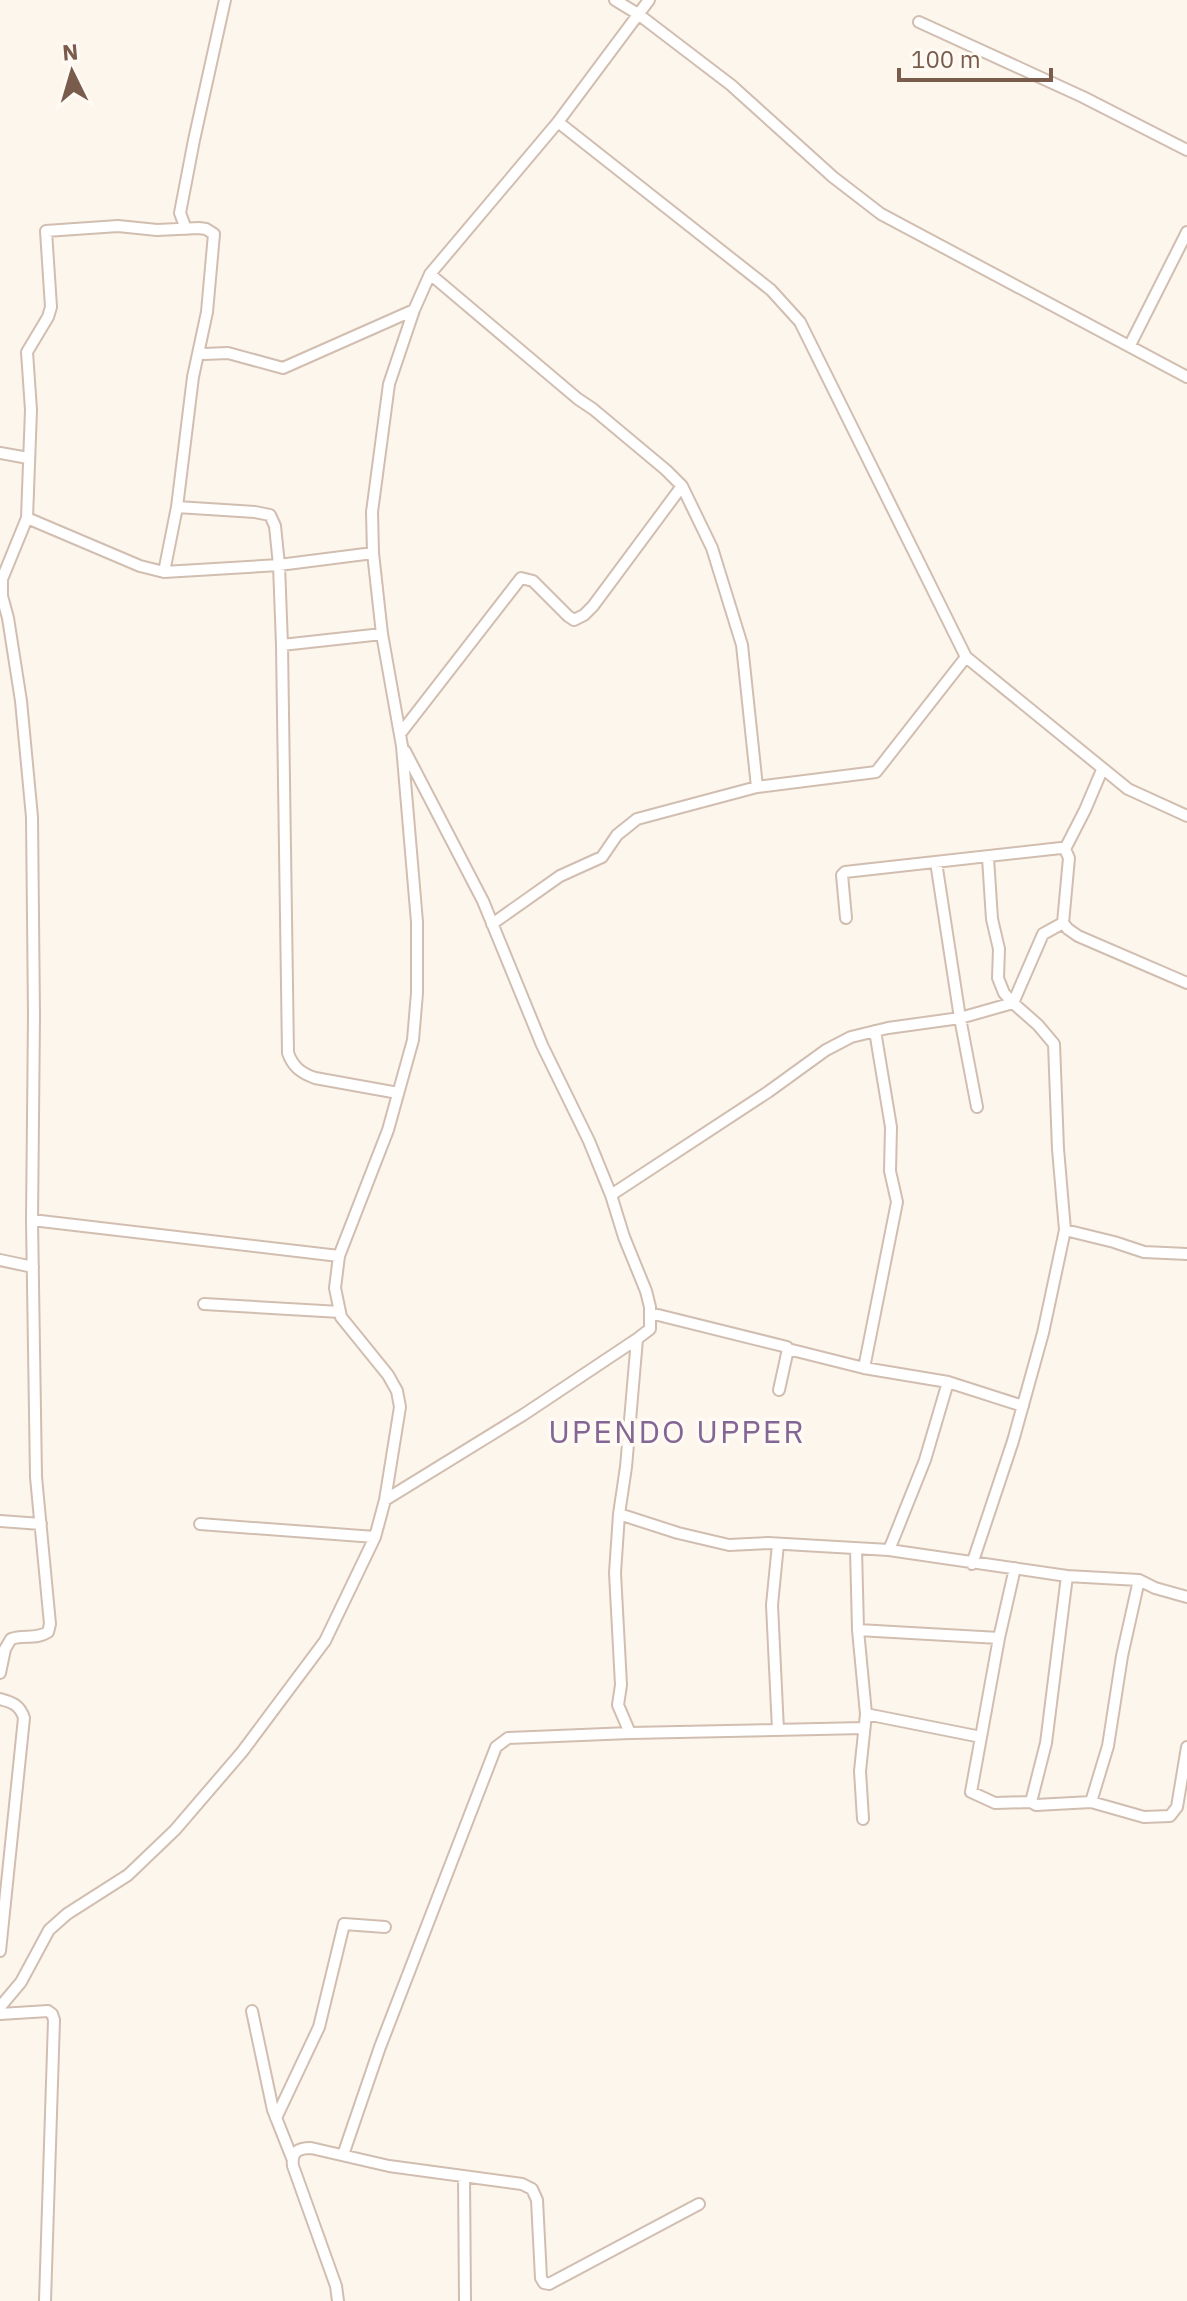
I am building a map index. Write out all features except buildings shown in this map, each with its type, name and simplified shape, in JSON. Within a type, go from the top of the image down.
[{"type":"street","points":[[186,229],[180,213],[225,0]]},
{"type":"street","points":[[615,0],[731,85],[833,177],[881,214],[1187,377]]},
{"type":"street","points":[[0,2006],[21,1982],[49,1930],[67,1914],[128,1875],[175,1830],[242,1752],[325,1641],[375,1537],[385,1500],[400,1407],[397,1391],[388,1375],[341,1317],[335,1288],[339,1256],[388,1130],[413,1040],[417,993],[417,922],[402,746],[382,634],[373,553],[372,512],[389,384],[414,310],[430,274],[558,122],[649,0]]},
{"type":"street","points":[[919,22],[1083,97],[1187,150]]},
{"type":"street","points":[[558,122],[771,290],[800,322],[966,657],[1128,789],[1187,816]]},
{"type":"street","points":[[0,1673],[5,1649],[11,1639],[42,1636],[48,1632],[50,1624],[36,1477],[32,1220],[32,817],[21,701],[1,587],[27,518],[31,410],[27,352],[51,307],[46,231],[118,226],[157,230],[206,229],[214,234],[207,312],[193,377],[177,507],[164,572]]},
{"type":"street","points":[[1130,345],[1187,232]]},
{"type":"street","points":[[430,274],[682,486],[712,548],[742,645],[757,787]]},
{"type":"street","points":[[199,351],[204,354],[228,353],[283,368],[414,310]]},
{"type":"street","points":[[0,453],[28,458]]},
{"type":"street","points":[[400,734],[521,578],[533,581],[568,616],[574,620],[580,619],[593,606],[682,486]]},
{"type":"street","points":[[177,507],[255,512],[270,515],[275,526],[282,645],[288,1053],[292,1065],[305,1075],[398,1093]]},
{"type":"street","points":[[27,518],[140,566],[164,572],[279,565],[373,553]]},
{"type":"street","points":[[282,645],[382,634]]},
{"type":"street","points":[[492,924],[560,876],[602,857],[617,835],[637,819],[757,787],[879,771],[893,748],[966,657]]},
{"type":"street","points":[[385,1500],[523,1415],[650,1329],[646,1291],[589,1141],[542,1045],[483,901],[402,746]]},
{"type":"street","points":[[1065,849],[1102,770]]},
{"type":"street","points":[[846,918],[842,882],[845,872],[1065,849]]},
{"type":"street","points":[[1063,923],[1069,858],[1065,849]]},
{"type":"street","points":[[972,1564],[1023,1406],[1043,1333],[1065,1230],[1054,1044],[1004,993],[998,978],[999,949],[992,919],[988,858]]},
{"type":"street","points":[[936,862],[977,1107]]},
{"type":"street","points":[[1063,923],[1078,936],[1187,983]]},
{"type":"street","points":[[1013,1003],[1043,934],[1063,923]]},
{"type":"street","points":[[611,1195],[826,1050],[851,1037],[960,1018],[1013,1003]]},
{"type":"street","points":[[864,1368],[897,1202],[890,1171],[891,1127],[875,1031]]},
{"type":"street","points":[[32,1220],[339,1256]]},
{"type":"street","points":[[1065,1230],[1144,1252],[1187,1254]]},
{"type":"street","points":[[0,1260],[33,1267]]},
{"type":"street","points":[[204,1304],[340,1312]]},
{"type":"street","points":[[650,1313],[864,1368],[948,1382],[1023,1406]]},
{"type":"street","points":[[630,1733],[618,1705],[621,1685],[615,1573],[637,1339]]},
{"type":"street","points":[[779,1390],[788,1349]]},
{"type":"street","points":[[889,1550],[925,1460],[948,1382]]},
{"type":"street","points":[[619,1514],[729,1545],[778,1544],[889,1550],[1067,1576],[1139,1580],[1187,1597]]},
{"type":"street","points":[[0,1521],[41,1524]]},
{"type":"street","points":[[200,1524],[375,1537]]},
{"type":"street","points":[[778,1544],[772,1605],[778,1730]]},
{"type":"street","points":[[856,1549],[858,1630],[866,1714],[860,1771],[863,1819]]},
{"type":"street","points":[[1015,1568],[971,1792],[995,1803],[1031,1802],[1036,1805],[1091,1802],[1144,1817],[1170,1816],[1177,1807],[1187,1747]]},
{"type":"street","points":[[1031,1802],[1046,1743],[1067,1576]]},
{"type":"street","points":[[1091,1802],[1108,1746],[1122,1656],[1139,1580]]},
{"type":"street","points":[[858,1630],[999,1638]]},
{"type":"street","points":[[0,1699],[15,1703],[24,1718],[0,1951]]},
{"type":"street","points":[[866,1714],[981,1737]]},
{"type":"street","points":[[343,2155],[380,2047],[496,1747],[508,1738],[864,1728]]},
{"type":"street","points":[[276,2118],[319,2027],[344,1924],[385,1927]]},
{"type":"street","points":[[0,2014],[48,2011],[54,2020],[45,2301]]},
{"type":"street","points":[[252,2011],[276,2118],[336,2286],[338,2301]]},
{"type":"street","points":[[292,2158],[302,2148],[389,2166],[522,2184],[532,2189],[537,2200],[541,2278],[549,2284],[699,2204]]},
{"type":"street","points":[[464,2176],[465,2301]]},
{"type":"district","name":"UPENDO UPPER","points":[[677,1431]]}]
